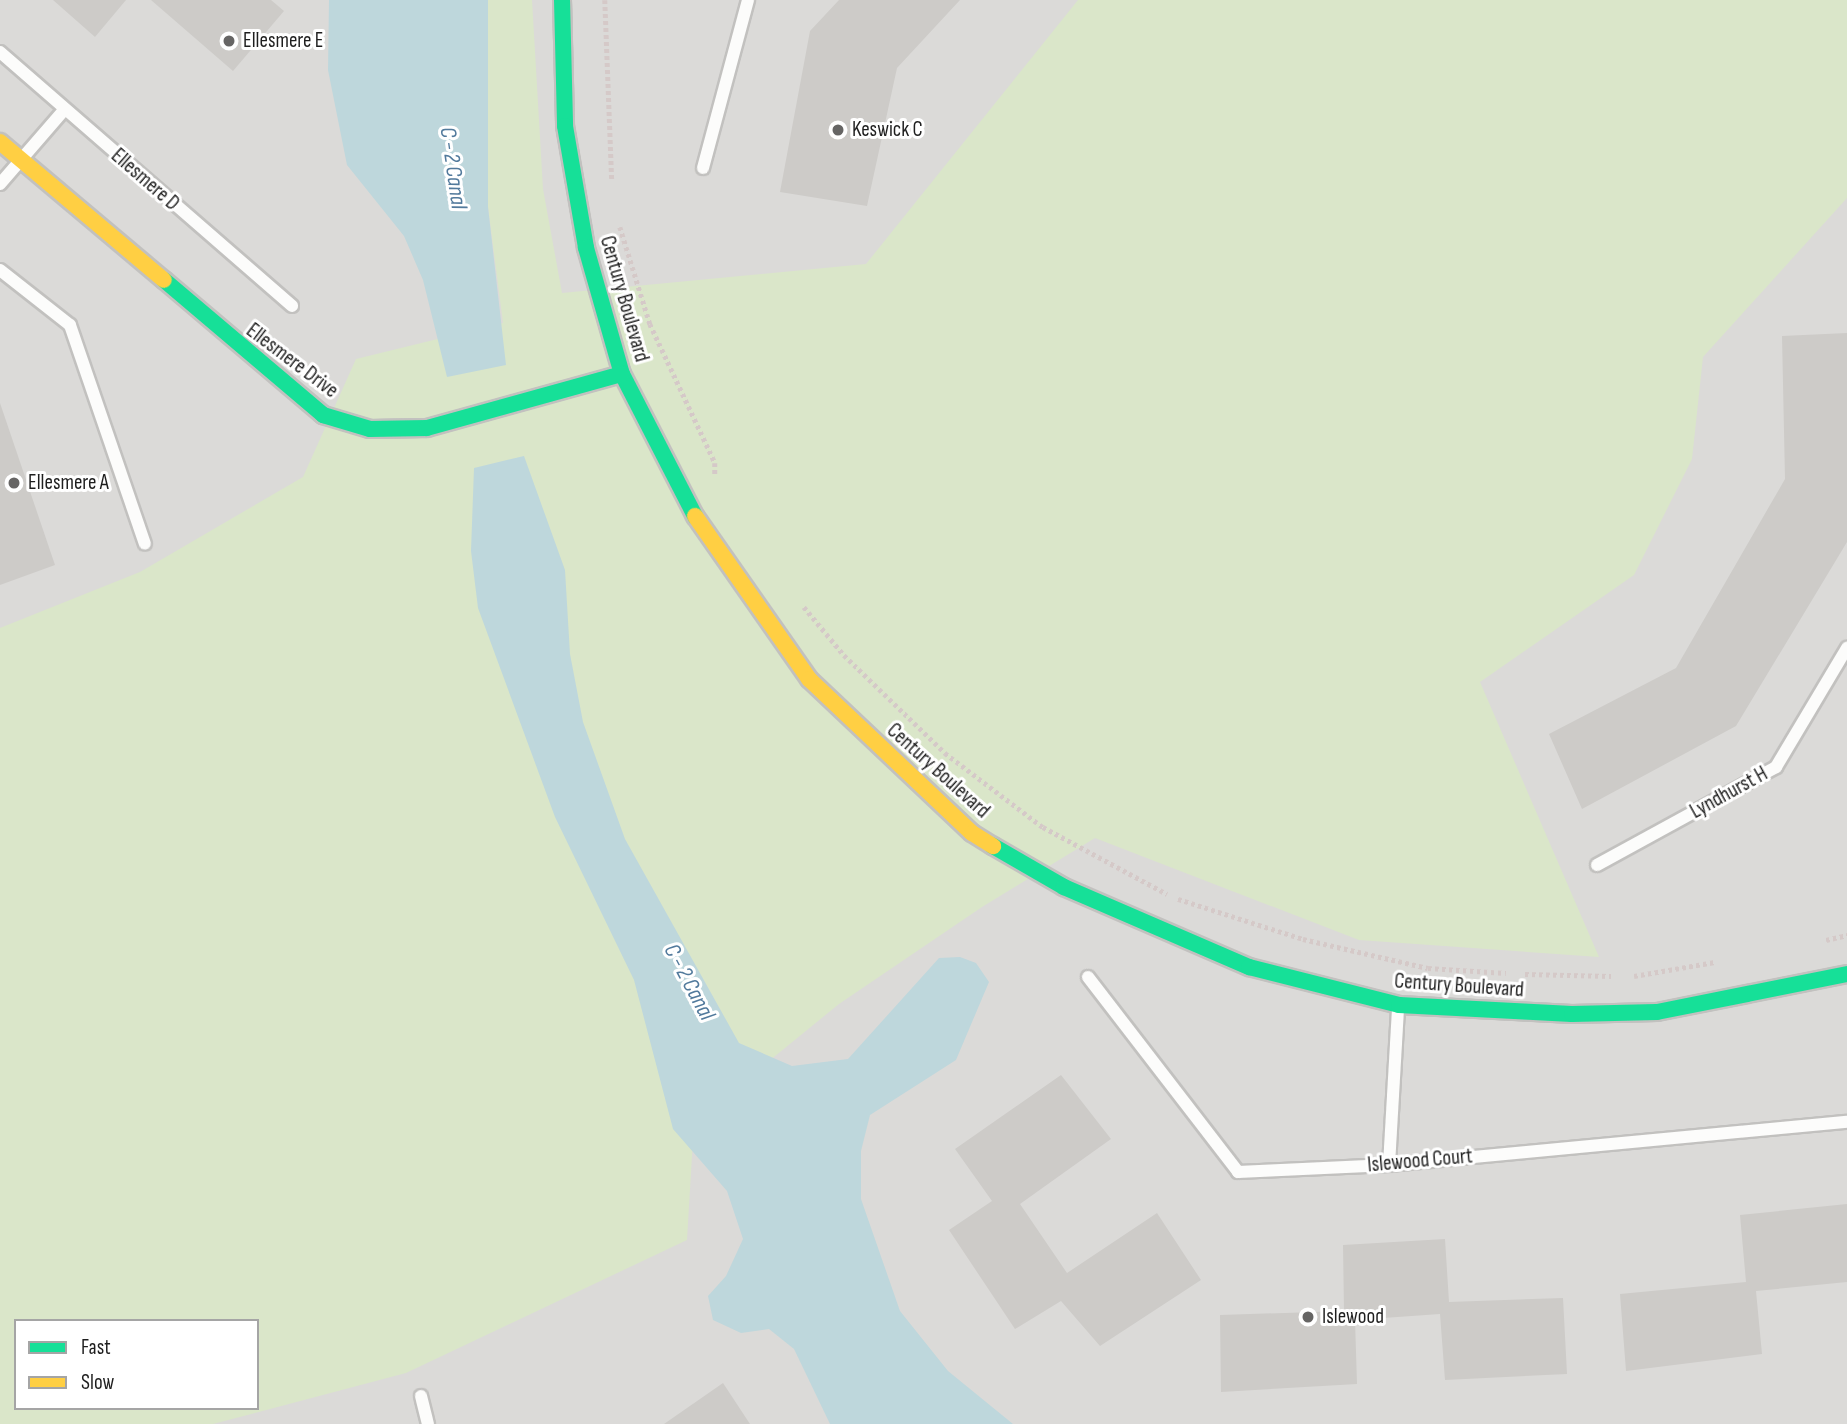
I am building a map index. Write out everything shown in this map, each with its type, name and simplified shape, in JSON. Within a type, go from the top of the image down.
[{"type":"street","name":"Century Boulevard","points":[[562,0],[565,126],[586,248],[622,374],[696,521],[809,679],[972,833],[1064,887],[1166,934],[1249,967],[1399,1004],[1572,1014],[1657,1012],[1847,974]]},
{"type":"street","name":"Ellesmere Drive","points":[[0,142],[323,415],[370,429],[427,428],[622,374]]},
{"type":"lane","points":[[703,168],[748,0]]},
{"type":"lane","name":"Ellesmere D","points":[[0,52],[292,306]]},
{"type":"lane","points":[[0,184],[64,110]]},
{"type":"lane","points":[[0,270],[70,325],[145,544]]},
{"type":"lane","name":"Lyndhurst H","points":[[1597,865],[1776,767],[1847,648]]},
{"type":"lane","name":"Islewood Court","points":[[1088,977],[1238,1172],[1389,1165],[1847,1122]]},
{"type":"lane","points":[[1389,1165],[1399,1004]]},
{"type":"lane","points":[[421,1396],[428,1424]]},
{"type":"path","points":[[605,0],[612,184]]},
{"type":"path","points":[[618,223],[650,324],[715,463],[719,485]]},
{"type":"path","points":[[794,596],[844,655],[945,753],[1043,827],[1170,896],[1303,939],[1428,968],[1616,976]]},
{"type":"path","points":[[1821,942],[1847,934]]},
{"type":"path","points":[[1630,976],[1719,962]]},
{"type":"shaded area","points":[[0,0],[1847,0],[1847,1424],[0,1424]]},
{"type":"green space","points":[[488,0],[532,0],[543,189],[562,293],[866,264],[1078,0],[1847,0],[1847,198],[1703,357],[1692,459],[1634,575],[1480,682],[1599,957],[1359,940],[1095,838],[982,907],[839,1004],[694,1122],[687,1240],[406,1373],[213,1424],[0,1424],[0,628],[140,572],[303,477],[356,359],[503,323],[488,207]]},
{"type":"water","name":"C - 2 Canal","points":[[329,0],[488,0],[488,207],[506,365],[447,377],[423,280],[404,236],[347,165],[328,70]]},
{"type":"water","name":"C - 2 Canal","points":[[524,456],[565,570],[570,654],[583,722],[625,839],[739,1043],[792,1066],[848,1059],[939,958],[960,957],[976,963],[989,982],[956,1060],[870,1115],[861,1151],[861,1199],[900,1311],[948,1371],[1013,1424],[830,1424],[794,1349],[769,1329],[741,1333],[713,1320],[708,1296],[726,1276],[743,1239],[727,1191],[673,1129],[634,980],[555,817],[478,608],[471,551],[474,468]]},
{"type":"building","points":[[53,0],[126,0],[95,37]]},
{"type":"building","name":"Ellesmere E","points":[[151,0],[271,0],[284,11],[233,71]]},
{"type":"building","name":"Keswick C","points":[[839,0],[960,0],[897,68],[867,206],[780,192],[810,31]]},
{"type":"building","points":[[1847,333],[1847,542],[1736,726],[1582,809],[1549,734],[1676,668],[1785,479],[1782,336]]},
{"type":"building","name":"Ellesmere A","points":[[0,403],[55,565],[0,585]]},
{"type":"building","points":[[1061,1075],[1111,1139],[1020,1204],[1067,1273],[1157,1213],[1201,1280],[1100,1346],[1061,1301],[1015,1329],[949,1230],[992,1201],[955,1149]]},
{"type":"building","points":[[1847,1204],[1847,1282],[1756,1291],[1762,1354],[1626,1371],[1620,1294],[1746,1282],[1740,1215]]},
{"type":"building","name":"Islewood","points":[[1445,1239],[1449,1302],[1563,1298],[1567,1374],[1445,1380],[1440,1314],[1355,1320],[1357,1384],[1221,1392],[1220,1315],[1344,1311],[1343,1245]]},
{"type":"building","points":[[723,1383],[750,1424],[664,1424]]},
{"type":"traffic: fast","points":[[562,0],[565,126],[586,248],[622,374],[695,516]]},
{"type":"traffic: fast","points":[[164,280],[323,415],[370,429],[427,428],[622,374]]},
{"type":"traffic: fast","points":[[993,846],[1064,887],[1249,967],[1399,1005],[1572,1014],[1657,1012],[1847,974]]},
{"type":"traffic: slow","points":[[0,142],[164,280]]},
{"type":"traffic: slow","points":[[695,516],[809,679],[972,833],[993,846]]},
{"type":"place","name":"Ellesmere E","points":[[229,41]]},
{"type":"place","name":"Keswick C","points":[[838,130]]},
{"type":"place","name":"Ellesmere A","points":[[14,483]]},
{"type":"place","name":"Islewood","points":[[1308,1317]]}]
